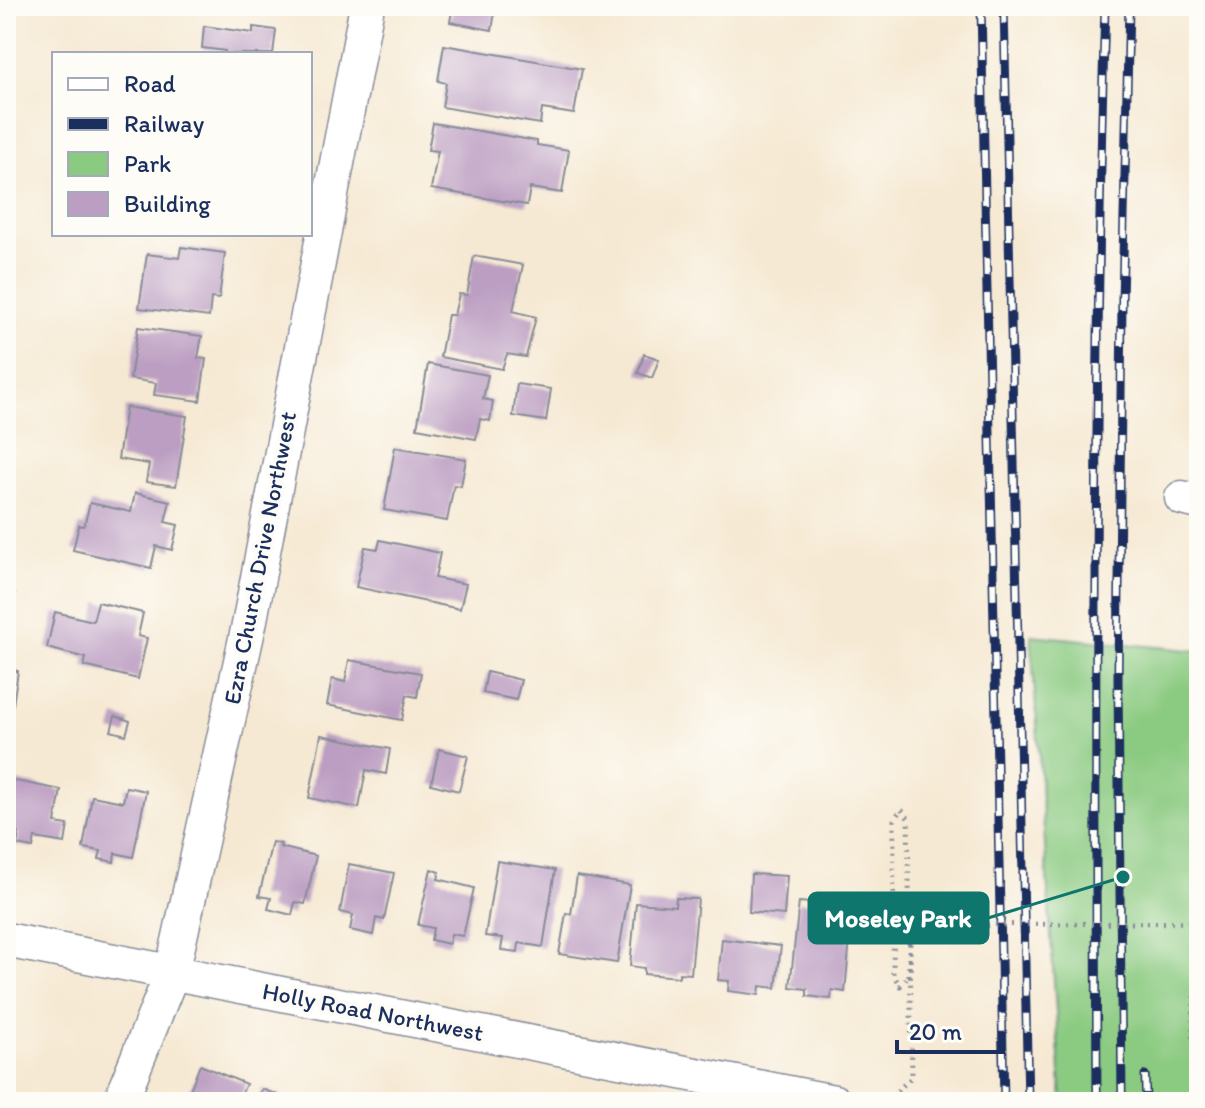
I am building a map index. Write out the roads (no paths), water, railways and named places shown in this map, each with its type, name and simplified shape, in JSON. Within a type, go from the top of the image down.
[{"type":"street","name":"Ezra Church Drive Northwest","points":[[120,1102],[172,973],[249,625],[367,6]]},
{"type":"street","name":"Holly Road Northwest","points":[[6,940],[834,1102]]},
{"type":"railway","points":[[981,6],[1004,1102]]},
{"type":"railway","points":[[1004,6],[1028,1102]]},
{"type":"railway","points":[[1097,1102],[1097,417],[1105,6]]},
{"type":"railway","points":[[1122,1102],[1118,678],[1129,6]]},
{"type":"railway","points":[[1145,1075],[1146,1102]]},
{"type":"place","name":"Moseley Park","points":[[1123,877]]}]
